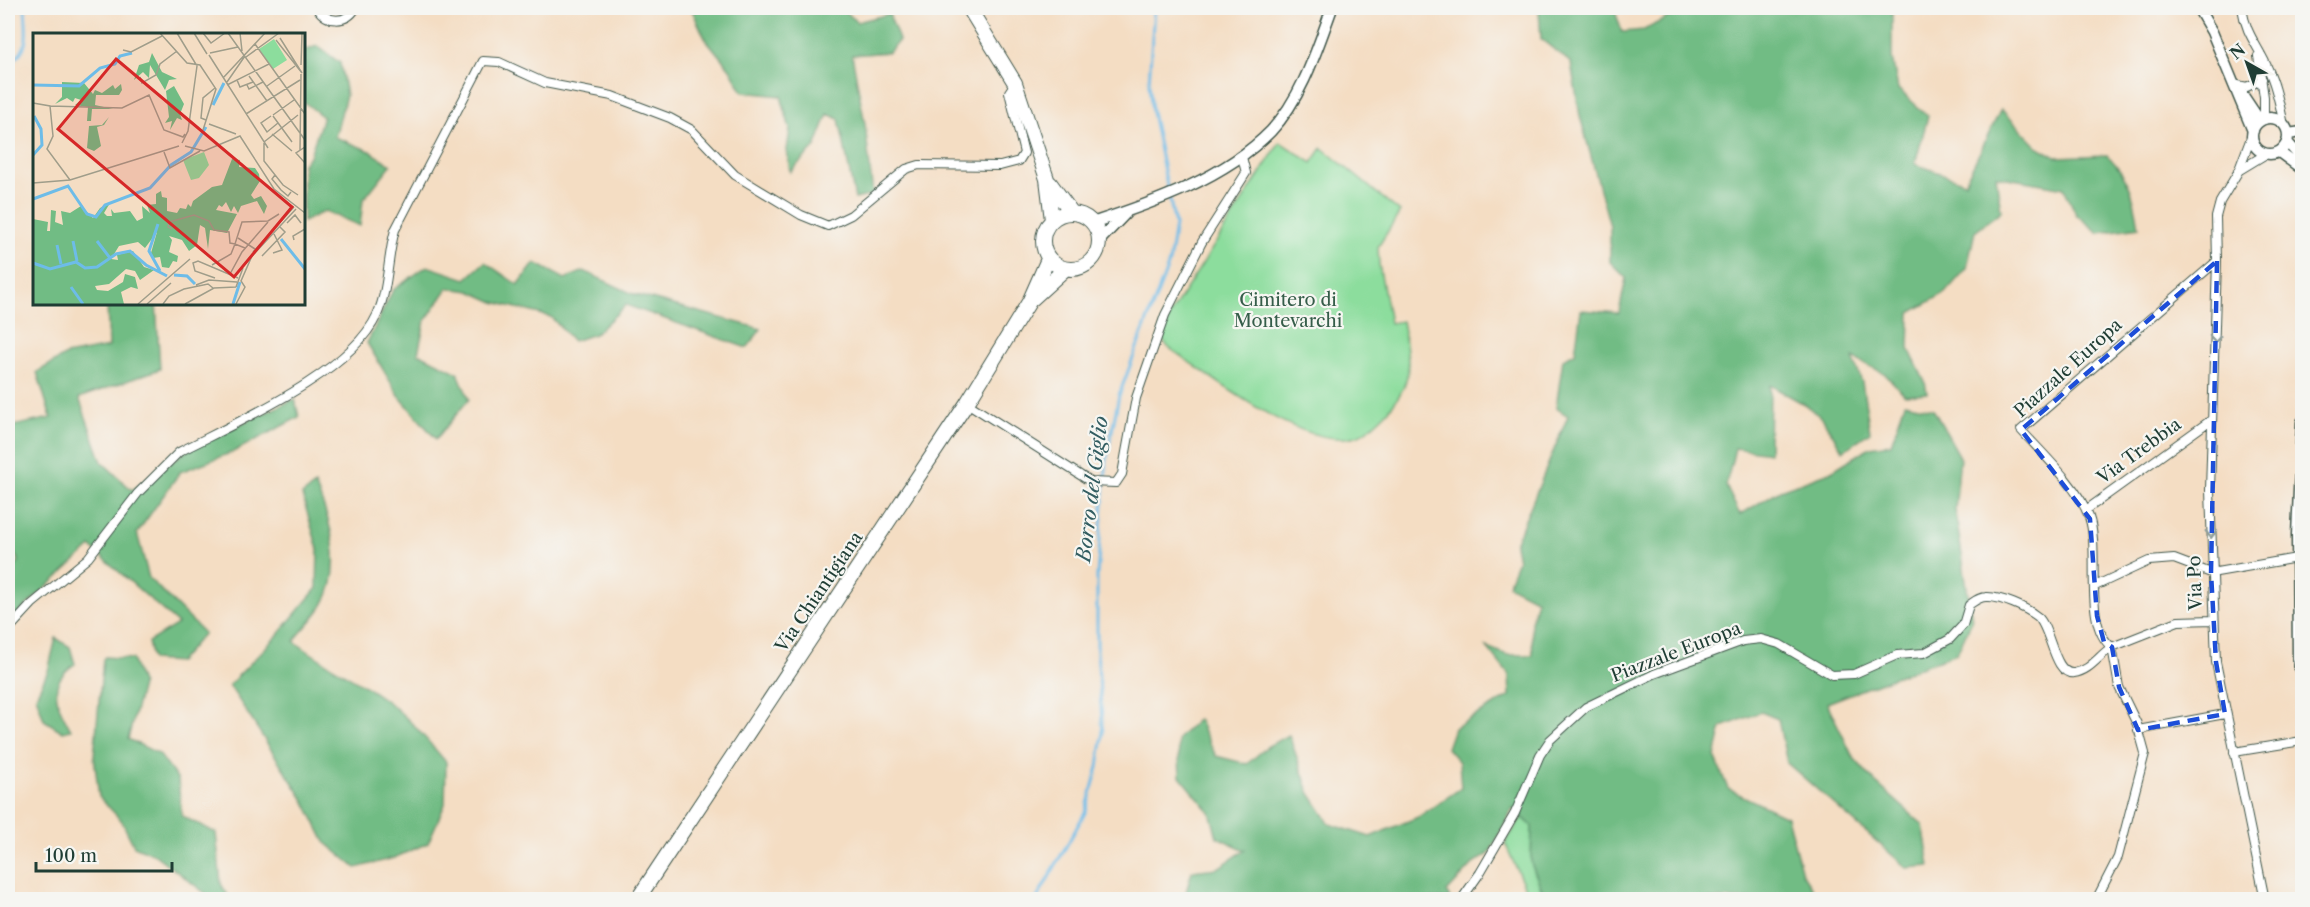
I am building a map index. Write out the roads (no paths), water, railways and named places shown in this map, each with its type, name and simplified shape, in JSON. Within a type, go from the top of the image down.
[{"type":"main road","name":"Via Chiantigiana","points":[[637,900],[967,403],[1029,302],[1048,259],[1044,251],[1043,235],[1052,220],[1047,179],[1015,83],[969,8]]},
{"type":"main road","name":"Via Chiantigiana","points":[[1047,179],[1072,213],[1080,214],[1092,223]]},
{"type":"main road","points":[[1052,220],[1072,213]]},
{"type":"main road","points":[[1092,223],[1099,241]]},
{"type":"main road","name":"Via Chiantigiana","points":[[1029,302],[1065,269],[1073,270],[1089,263],[1095,257],[1099,241]]},
{"type":"main road","points":[[1048,259],[1065,269]]},
{"type":"street","points":[[317,8],[323,15],[336,20],[349,16],[356,8]]},
{"type":"street","points":[[1092,223],[1184,186],[1242,157],[1272,130],[1302,81],[1332,8]]},
{"type":"street","points":[[2242,8],[2244,28],[2269,69],[2286,134],[2279,152]]},
{"type":"street","points":[[2200,9],[2234,84],[2252,133],[2254,145],[2266,154]]},
{"type":"street","points":[[2217,261],[2218,210],[2238,172],[2252,133],[2262,120],[2265,106],[2256,50]]},
{"type":"street","points":[[8,630],[32,604],[88,558],[138,493],[168,461],[179,452],[295,392],[323,372],[366,333],[384,297],[390,249],[395,230],[483,61],[499,62],[545,83],[612,96],[670,118],[692,130],[735,175],[801,215],[828,226],[851,215],[906,169],[919,165],[1000,165],[1019,161],[1024,153],[1009,92],[1015,83]]},
{"type":"street","points":[[2234,84],[2247,87],[2262,79]]},
{"type":"street","points":[[2234,84],[2262,120]]},
{"type":"street","points":[[2262,120],[2275,119],[2302,159]]},
{"type":"street","points":[[2286,134],[2302,132]]},
{"type":"street","points":[[2238,172],[2266,154],[2279,152],[2302,169]]},
{"type":"street","points":[[967,403],[1091,482],[1116,483],[1122,474],[1136,398],[1165,315],[1202,242],[1246,173],[1242,157]]},
{"type":"street","points":[[1099,241],[1129,210]]},
{"type":"street","name":"Via Po","points":[[2217,261],[2211,420],[2211,573],[2216,662],[2265,900]]},
{"type":"street","name":"Piazzale Europa","points":[[1461,900],[1515,813],[1540,755],[1550,740],[1586,707],[1608,695],[1654,674],[1743,641],[1761,639],[1779,644],[1832,675],[1854,674],[1897,655],[1924,653],[1950,639],[1963,625],[1970,605],[1986,597],[1995,597],[2038,617],[2046,628],[2060,667],[2073,674],[2086,669],[2112,647],[2104,642],[2097,616],[2090,519],[2021,430],[2217,261]]},
{"type":"street","name":"Via Trebbia","points":[[2085,510],[2211,420]]},
{"type":"street","points":[[2302,422],[2297,558],[2298,658],[2302,681]]},
{"type":"street","points":[[2095,586],[2149,561],[2174,559],[2211,573],[2297,558]]},
{"type":"street","points":[[2096,900],[2118,857],[2145,753],[2138,730],[2119,687],[2112,647],[2178,621],[2213,620]]},
{"type":"street","points":[[2138,730],[2193,722],[2225,714]]},
{"type":"street","points":[[2234,752],[2302,741]]},
{"type":"waterway","points":[[8,65],[21,52],[26,40],[25,8]]},
{"type":"waterway","name":"Borro del Giglio","points":[[1036,900],[1086,811],[1098,767],[1103,734],[1097,651],[1097,575],[1107,457],[1119,395],[1169,263],[1175,225],[1152,112],[1149,83],[1154,8]]},
{"type":"park label","name":"Cimitero di Montevarchi","points":[[1288,310]]}]
